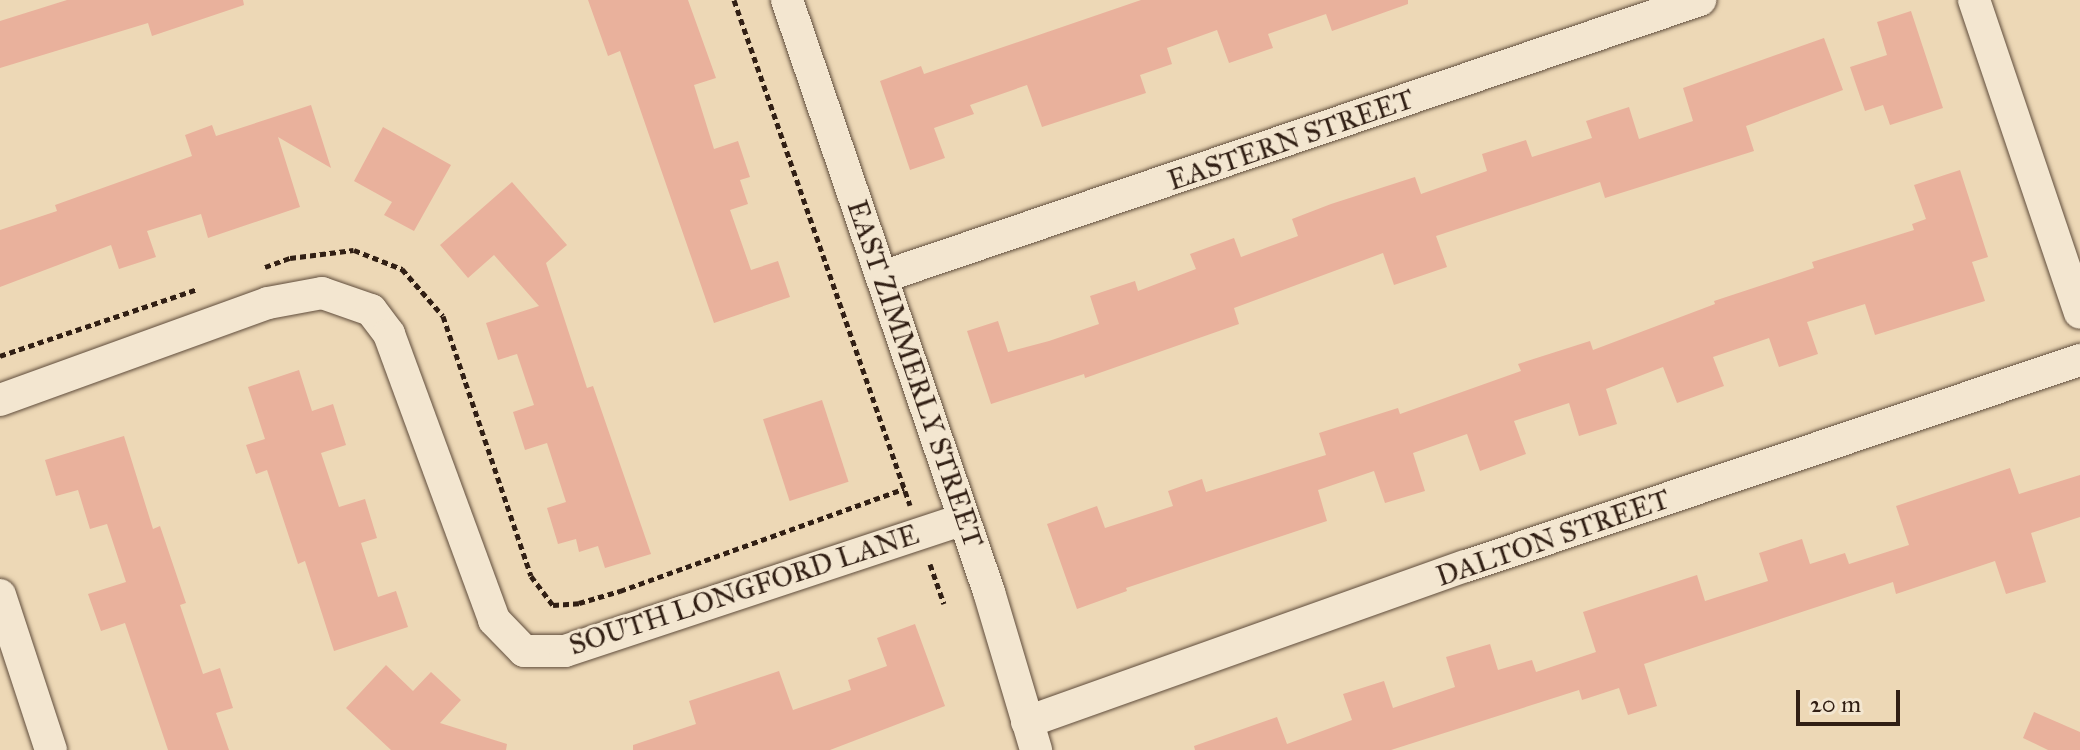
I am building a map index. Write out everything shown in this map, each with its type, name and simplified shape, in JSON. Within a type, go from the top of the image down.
[{"type":"street","name":"EAST ZIMMERLY STREET","points":[[787,0],[964,519],[1032,736]]},
{"type":"street","name":"EASTERN STREET","points":[[882,277],[1700,0]]},
{"type":"street","points":[[1974,0],[2080,313]]},
{"type":"street","name":"SOUTH LONGFORD LANE","points":[[0,400],[268,303],[322,293],[371,310],[389,334],[494,620],[524,651],[565,651],[964,519]]},
{"type":"street","name":"DALTON STREET","points":[[1032,736],[1466,566],[2080,360]]},
{"type":"street","points":[[0,595],[51,750]]},
{"type":"path","points":[[734,0],[944,604]]},
{"type":"building","points":[[67,0],[243,0],[244,5],[152,36],[148,23],[0,68],[0,21]]},
{"type":"building","points":[[588,0],[688,0],[716,78],[694,85],[714,149],[738,141],[750,177],[740,180],[748,204],[730,210],[751,270],[778,261],[790,297],[714,323],[620,51],[608,56]]},
{"type":"building","points":[[1141,0],[1408,0],[1408,4],[1332,31],[1326,14],[1268,34],[1273,48],[1229,63],[1217,30],[1167,48],[1172,64],[1140,75],[1146,93],[1042,127],[1027,85],[970,105],[974,114],[934,128],[945,158],[910,170],[880,81],[921,66],[924,74]]},
{"type":"building","points":[[1911,11],[1943,108],[1890,125],[1883,105],[1865,111],[1850,67],[1887,55],[1877,22]]},
{"type":"building","points":[[1824,38],[1843,90],[1746,126],[1754,151],[1605,198],[1600,182],[1436,236],[1447,267],[1394,285],[1383,253],[1234,308],[1239,324],[1085,378],[1084,374],[991,404],[967,331],[998,321],[1008,352],[1049,341],[1099,324],[1090,296],[1135,281],[1138,291],[1196,269],[1190,254],[1234,238],[1241,257],[1298,236],[1292,219],[1331,204],[1415,177],[1421,194],[1487,171],[1482,154],[1526,140],[1532,157],[1592,138],[1586,121],[1629,107],[1639,139],[1693,121],[1683,88]]},
{"type":"building","points":[[311,105],[331,168],[278,137],[300,207],[208,238],[201,214],[147,231],[156,257],[119,269],[111,245],[0,287],[0,230],[57,211],[55,205],[192,156],[185,135],[212,125],[216,136]]},
{"type":"building","points":[[383,127],[451,165],[414,231],[384,215],[392,202],[354,181]]},
{"type":"building","points":[[1960,170],[1988,257],[1972,262],[1985,301],[1875,335],[1865,304],[1807,322],[1818,354],[1779,367],[1769,338],[1713,357],[1724,386],[1677,403],[1663,367],[1606,389],[1617,424],[1579,436],[1569,403],[1514,421],[1526,454],[1480,471],[1467,434],[1413,453],[1425,491],[1385,503],[1374,471],[1318,490],[1327,521],[1126,588],[1127,591],[1077,609],[1047,524],[1097,506],[1105,528],[1173,506],[1168,491],[1202,479],[1206,492],[1326,455],[1319,433],[1398,408],[1400,414],[1521,371],[1518,364],[1590,341],[1593,350],[1715,304],[1714,301],[1814,268],[1812,262],[1914,230],[1912,224],[1926,219],[1914,185]]},
{"type":"building","points":[[512,182],[567,245],[546,263],[587,388],[593,386],[651,554],[605,568],[598,546],[579,552],[576,539],[558,544],[547,508],[566,502],[547,443],[525,450],[513,412],[534,405],[517,354],[498,360],[486,323],[539,306],[494,255],[468,278],[440,245]]},
{"type":"building","points":[[299,370],[312,411],[333,404],[346,445],[321,453],[339,507],[365,499],[377,538],[361,543],[378,597],[396,591],[408,627],[334,651],[305,561],[298,564],[267,470],[256,474],[246,445],[265,439],[248,387]]},
{"type":"building","points":[[822,400],[849,482],[790,501],[763,419]]},
{"type":"building","points":[[124,436],[153,529],[160,526],[186,603],[180,605],[203,674],[220,668],[233,708],[216,713],[229,750],[168,750],[125,623],[101,631],[88,594],[126,582],[107,524],[90,529],[78,490],[56,496],[45,460]]},
{"type":"building","points":[[2010,468],[2019,494],[2080,475],[2080,517],[2031,533],[2046,582],[2006,594],[1995,561],[1896,594],[1893,582],[1644,664],[1657,706],[1628,715],[1619,688],[1582,700],[1579,690],[1391,750],[1195,750],[1194,746],[1277,717],[1287,744],[1352,720],[1343,694],[1384,681],[1393,708],[1455,687],[1446,657],[1490,644],[1498,670],[1532,660],[1536,672],[1596,652],[1583,612],[1697,575],[1705,601],[1768,581],[1759,553],[1802,539],[1810,564],[1845,553],[1849,564],[1909,545],[1896,506]]},
{"type":"building","points":[[915,624],[945,706],[830,750],[633,750],[633,745],[696,724],[689,701],[779,671],[793,710],[851,690],[848,680],[887,666],[877,638]]},
{"type":"building","points":[[386,665],[413,691],[431,672],[461,700],[440,723],[507,744],[506,750],[391,750],[346,708]]},
{"type":"building","points":[[2034,712],[2080,732],[2080,750],[2048,750],[2023,738]]}]
